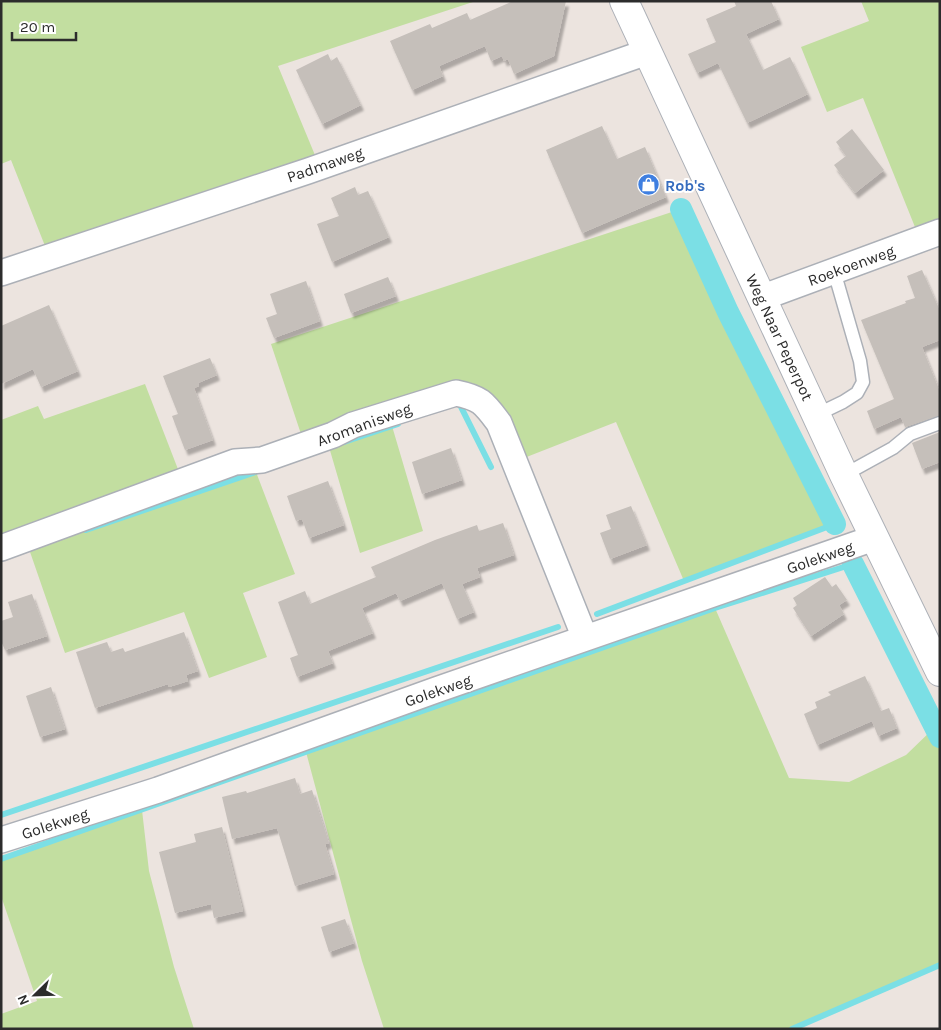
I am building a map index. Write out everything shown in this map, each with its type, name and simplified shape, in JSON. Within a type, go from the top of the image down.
[{"type":"street","name":"Weg Naar Peperpot","points":[[624,1],[844,475],[940,672]]},
{"type":"street","name":"Padmaweg","points":[[1,273],[299,174],[647,52]]},
{"type":"street","name":"Roekoenweg","points":[[761,298],[940,232]]},
{"type":"street","name":"Aromanisweg","points":[[1,548],[235,462],[262,460],[333,436],[353,425],[456,393],[473,396],[486,406],[499,423],[585,638]]},
{"type":"street","name":"Golekweg","points":[[1,840],[158,790],[585,638],[874,538]]},
{"type":"lane","points":[[816,414],[843,402],[857,393],[863,382],[860,361],[834,271]]},
{"type":"lane","points":[[844,475],[893,448],[910,434],[940,423]]},
{"type":"green space","points":[[1,1],[476,1],[278,66],[317,160],[47,251],[11,160],[1,164]]},
{"type":"green space","points":[[861,1],[940,1],[940,223],[917,232],[863,98],[827,112],[801,47],[869,21]]},
{"type":"green space","points":[[681,209],[728,312],[835,524],[684,581],[616,422],[524,458],[474,391],[303,440],[271,344]]},
{"type":"green space","points":[[145,384],[181,477],[1,541],[1,420],[38,406],[44,419]]},
{"type":"green space","points":[[392,426],[423,531],[360,553],[329,447]]},
{"type":"green space","points":[[256,472],[295,574],[243,593],[267,657],[209,678],[184,612],[65,653],[29,549]]},
{"type":"green space","points":[[715,608],[789,778],[849,782],[906,755],[935,727],[940,737],[940,965],[792,1029],[384,1029],[362,961],[306,752]]},
{"type":"green space","points":[[142,810],[149,871],[174,967],[194,1029],[1,1029],[1,1014],[37,1001],[1,896],[1,859]]},
{"type":"building","points":[[513,1],[566,1],[554,56],[514,74],[508,59],[504,61],[502,56],[491,61],[485,46],[439,66],[443,76],[412,90],[390,41],[430,24],[432,28],[467,13],[470,20]]},
{"type":"building","points":[[734,1],[771,1],[779,19],[746,34],[763,70],[790,57],[808,94],[747,123],[718,63],[697,73],[688,54],[716,42],[706,19],[736,6]]},
{"type":"building","points":[[328,54],[331,61],[337,57],[361,105],[322,124],[296,70]]},
{"type":"building","points":[[602,126],[617,159],[645,147],[666,197],[582,233],[546,150]]},
{"type":"building","points":[[852,129],[884,170],[855,193],[834,165],[846,156],[836,142]]},
{"type":"building","points":[[355,187],[358,195],[368,191],[389,237],[332,262],[317,224],[339,216],[331,198]]},
{"type":"building","points":[[922,270],[940,311],[940,340],[922,347],[940,392],[940,415],[905,427],[901,417],[874,429],[867,411],[894,399],[861,320],[915,298],[907,276]]},
{"type":"building","points":[[388,277],[396,296],[351,313],[344,294]]},
{"type":"building","points":[[306,281],[320,321],[274,338],[266,318],[277,314],[270,294]]},
{"type":"building","points":[[49,305],[78,371],[41,387],[33,369],[1,384],[1,326]]},
{"type":"building","points":[[210,358],[217,375],[198,383],[199,386],[194,388],[213,440],[185,450],[172,416],[178,414],[163,376]]},
{"type":"building","points":[[940,432],[940,462],[922,469],[912,443]]},
{"type":"building","points":[[451,448],[462,480],[422,494],[412,462]]},
{"type":"building","points":[[328,481],[344,525],[309,538],[302,519],[296,521],[287,496]]},
{"type":"building","points":[[631,506],[647,545],[610,559],[600,533],[611,529],[606,515]]},
{"type":"building","points":[[503,523],[514,555],[477,568],[480,577],[462,584],[474,612],[457,619],[442,583],[400,601],[396,593],[362,608],[373,633],[328,651],[333,663],[297,677],[290,658],[298,655],[278,602],[305,591],[310,604],[376,577],[371,567],[435,540],[477,525],[479,531]]},
{"type":"building","points":[[825,577],[832,587],[836,584],[847,600],[839,605],[844,614],[811,636],[793,608],[797,605],[793,598]]},
{"type":"building","points":[[32,594],[47,636],[5,650],[1,641],[1,621],[13,617],[8,602]]},
{"type":"building","points":[[184,632],[198,671],[186,675],[188,681],[169,687],[168,684],[95,708],[76,652],[107,642],[111,652],[123,648],[125,652]]},
{"type":"building","points":[[865,676],[881,711],[889,708],[897,728],[878,736],[872,721],[817,745],[804,714],[817,708],[815,702],[831,695],[828,692]]},
{"type":"building","points":[[51,687],[65,729],[40,737],[26,696]]},
{"type":"building","points":[[295,778],[300,794],[312,790],[329,843],[325,844],[334,874],[295,886],[277,828],[232,839],[222,797],[246,791],[247,793]]},
{"type":"building","points":[[222,827],[243,911],[214,918],[211,904],[175,913],[159,852],[196,842],[194,834]]},
{"type":"building","points":[[345,919],[354,943],[329,952],[321,927]]},
{"type":"waterway","points":[[681,209],[728,312],[835,524]]},
{"type":"waterway","points":[[457,403],[459,403],[491,467]]},
{"type":"waterway","points":[[344,442],[398,424]]},
{"type":"waterway","points":[[86,530],[261,470]]},
{"type":"waterway","points":[[597,614],[835,524]]},
{"type":"waterway","points":[[1,859],[715,608],[853,564]]},
{"type":"waterway","points":[[853,564],[940,737]]},
{"type":"waterway","points":[[1,815],[558,627]]},
{"type":"waterway","points":[[792,1029],[940,965]]},
{"type":"place","name":"Rob's","points":[[649,185]]}]
